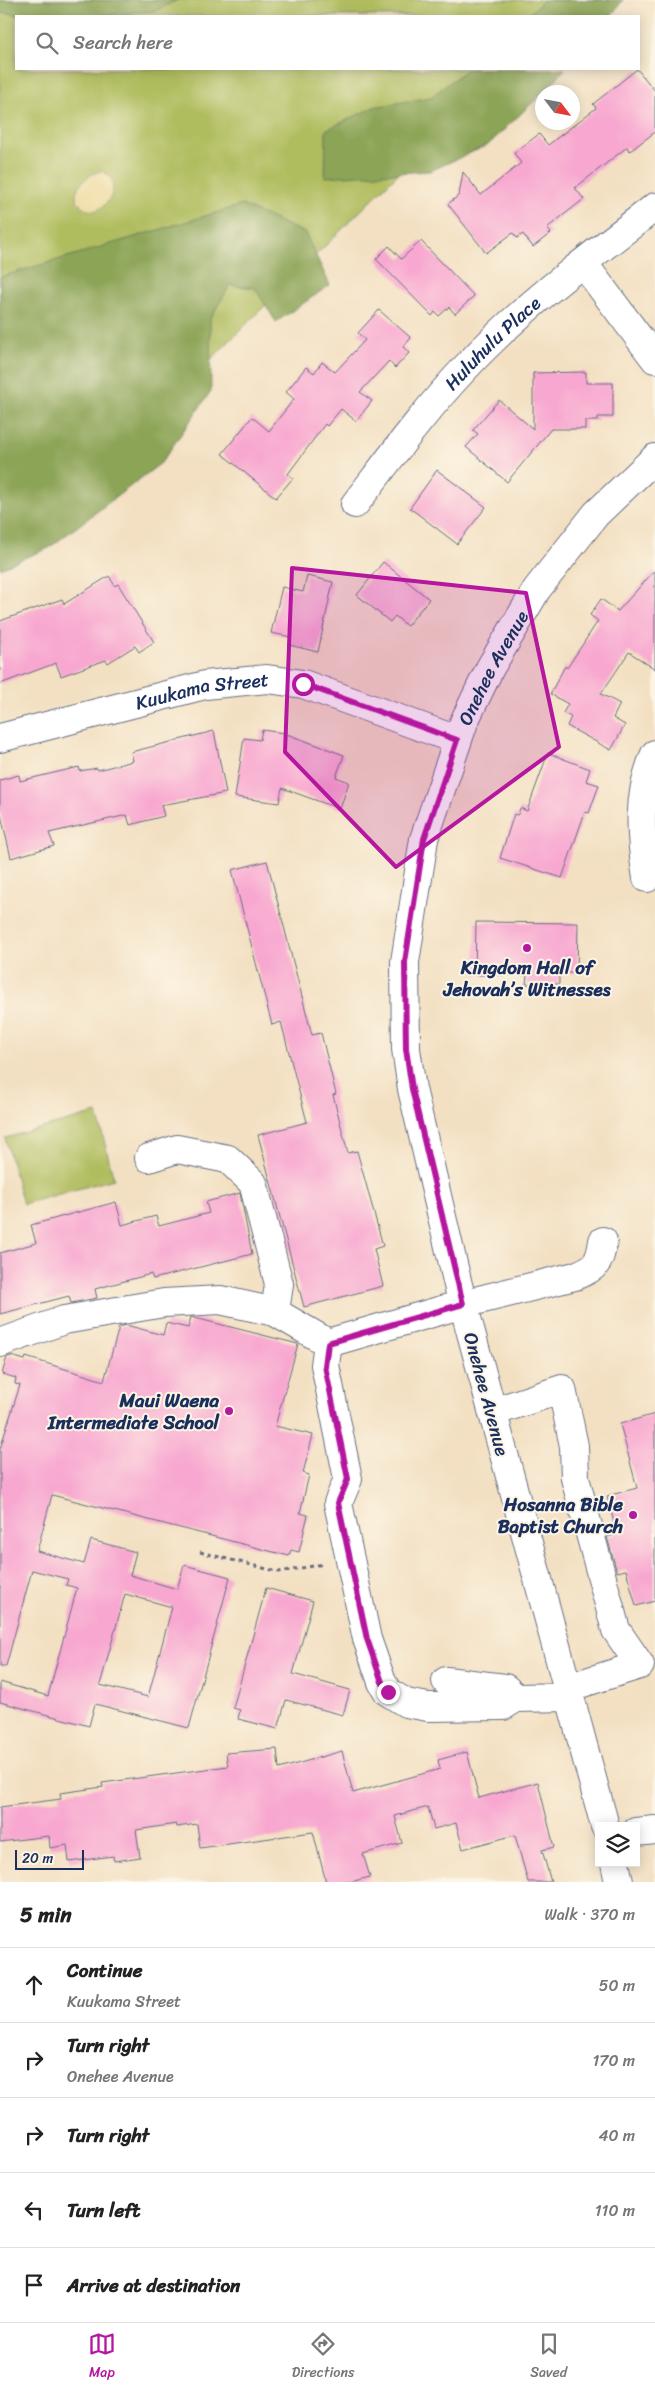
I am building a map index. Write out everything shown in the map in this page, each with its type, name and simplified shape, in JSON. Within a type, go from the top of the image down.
[{"type":"street","name":"Huluhulu Place","points":[[355,504],[428,408],[468,365],[542,294],[655,207]]},
{"type":"street","points":[[583,262],[655,360]]},
{"type":"street","name":"Onehee Avenue","points":[[604,1822],[463,1304],[412,1089],[406,1049],[405,962],[424,839],[457,740],[490,668],[537,589],[596,514],[655,458]]},
{"type":"street","name":"Kuukama Street","points":[[0,738],[205,685],[267,679],[303,684],[457,740]]},
{"type":"street","points":[[647,878],[640,814],[650,765],[655,754]]},
{"type":"street","points":[[149,1158],[177,1149],[228,1159],[253,1183],[279,1284],[275,1312]]},
{"type":"street","points":[[0,1343],[64,1320],[164,1303],[220,1300],[275,1312],[328,1343],[463,1304],[575,1276],[590,1270],[600,1258],[603,1241]]},
{"type":"street","points":[[328,1343],[325,1366],[348,1479],[338,1503],[367,1639],[382,1682],[396,1698],[416,1706],[503,1706],[516,1698],[568,1693],[647,1669],[616,1630],[575,1478],[574,1446],[562,1389],[493,1412]]},
{"type":"street","points":[[446,1681],[505,1688],[516,1698]]},
{"type":"street","points":[[640,1832],[655,1830]]},
{"type":"street","points":[[615,1867],[619,1882]]},
{"type":"path","points":[[200,1552],[279,1572],[324,1564]]},
{"type":"highlighted area","points":[[292,568],[526,593],[559,747],[396,867],[285,752]]},
{"type":"green space","points":[[0,0],[610,0],[588,15],[15,15],[15,70],[520,70],[437,135],[166,404],[0,517]]},
{"type":"green space","points":[[0,0],[178,0],[155,11],[105,15],[25,15],[0,13]]},
{"type":"green space","points":[[544,0],[623,0],[612,15],[528,15]]},
{"type":"green space","points":[[466,70],[564,70],[551,85],[535,85],[535,100],[488,145],[430,171],[325,177],[326,130],[374,107],[431,97]]},
{"type":"green space","points":[[242,205],[305,233],[330,285],[276,322],[255,288],[230,285],[210,319],[211,391],[161,463],[49,548],[0,568],[0,277]]},
{"type":"green space","points":[[97,1113],[114,1179],[23,1204],[5,1138]]},
{"type":"sand","points":[[101,171],[109,176],[113,183],[113,191],[104,205],[98,209],[90,210],[78,202],[77,191],[84,180]]},
{"type":"building","points":[[638,70],[655,91],[655,132],[630,151],[627,147],[575,188],[584,199],[547,228],[551,233],[533,247],[523,234],[517,238],[513,233],[486,253],[448,204],[459,195],[463,172],[481,195],[521,163],[514,153],[539,134],[548,145],[567,130],[580,130],[580,120],[596,108],[593,104]]},
{"type":"building","points":[[421,241],[474,296],[455,314],[449,307],[439,316],[435,312],[432,316],[376,259],[389,246],[401,259]]},
{"type":"building","points":[[379,310],[411,338],[403,347],[409,353],[395,368],[389,361],[360,392],[372,401],[356,421],[341,409],[327,426],[325,424],[288,474],[293,478],[276,498],[222,454],[252,417],[269,431],[294,399],[286,392],[306,367],[314,373],[322,362],[335,372],[365,340],[358,333]]},
{"type":"building","points":[[586,372],[586,383],[613,383],[613,417],[598,417],[598,421],[585,421],[585,429],[551,429],[507,482],[466,447],[478,434],[473,430],[499,400],[533,429],[533,373]]},
{"type":"building","points":[[437,470],[486,507],[457,544],[410,508]]},
{"type":"building","points":[[383,562],[429,599],[407,626],[395,616],[390,622],[357,595]]},
{"type":"building","points":[[655,570],[655,669],[629,652],[601,694],[620,704],[613,718],[625,725],[611,750],[567,726],[571,717],[563,713],[568,704],[550,694],[565,666],[567,668],[598,621],[590,615],[601,599],[618,611]]},
{"type":"building","points":[[109,576],[115,586],[118,584],[154,642],[139,652],[135,646],[108,663],[106,660],[61,676],[56,663],[0,684],[0,621],[62,599],[64,604]]},
{"type":"building","points":[[307,576],[333,582],[318,652],[289,645],[291,637],[271,633],[282,587],[303,592]]},
{"type":"building","points":[[262,730],[284,733],[344,755],[336,777],[349,782],[340,809],[282,788],[279,803],[235,797],[244,738],[260,740]]},
{"type":"building","points":[[214,731],[226,793],[161,805],[164,816],[130,825],[127,815],[49,833],[54,846],[11,858],[0,811],[0,780],[19,775],[20,781],[79,767],[80,771],[97,768],[98,770],[133,761],[131,752]]},
{"type":"building","points":[[548,753],[590,769],[586,781],[599,785],[589,813],[585,812],[562,878],[500,858],[514,814],[518,815],[520,808],[527,811]]},
{"type":"building","points":[[267,861],[312,1035],[321,1033],[336,1094],[333,1095],[348,1153],[357,1151],[383,1246],[374,1249],[383,1286],[304,1307],[258,1135],[307,1122],[281,1022],[272,1025],[232,870]]},
{"type":"building","name":"Kingdom Hall of Jehovah’s Witnesses","points":[[476,922],[578,923],[577,973],[559,973],[559,984],[526,984],[527,975],[475,975]]},
{"type":"building","points":[[240,1193],[252,1254],[153,1279],[151,1274],[95,1289],[97,1298],[71,1303],[69,1296],[0,1314],[0,1253],[36,1243],[31,1225],[116,1202],[122,1225],[156,1216],[159,1226],[209,1213],[206,1202]]},
{"type":"building","points":[[191,1317],[298,1344],[275,1426],[313,1435],[303,1473],[309,1475],[300,1513],[308,1515],[299,1552],[291,1550],[289,1556],[52,1495],[37,1551],[84,1564],[91,1540],[136,1552],[130,1575],[177,1589],[184,1565],[230,1577],[189,1728],[95,1704],[89,1726],[0,1702],[0,1682],[48,1696],[77,1588],[66,1585],[68,1579],[32,1570],[6,1666],[0,1666],[0,1449],[20,1385],[15,1384],[16,1378],[2,1374],[7,1357],[11,1356],[25,1360],[26,1357],[104,1381],[119,1327],[126,1325],[163,1335],[166,1323],[188,1328]],"holes":[[[125,1594],[172,1607],[148,1697],[100,1685]]]},
{"type":"building","name":"Hosanna Bible Baptist Church","points":[[655,1414],[655,1601],[636,1606],[626,1570],[617,1572],[607,1537],[617,1534],[607,1496],[637,1488],[620,1424]]},
{"type":"building","points":[[266,1588],[313,1601],[293,1674],[350,1690],[343,1715],[286,1700],[278,1729],[238,1719],[240,1710],[233,1708]]},
{"type":"building","points":[[277,1749],[279,1769],[342,1751],[353,1793],[440,1769],[438,1760],[467,1752],[479,1798],[538,1782],[554,1847],[542,1850],[551,1882],[528,1882],[515,1835],[463,1849],[456,1823],[434,1829],[428,1807],[395,1816],[402,1843],[363,1854],[370,1877],[350,1882],[326,1882],[313,1832],[200,1848],[197,1824],[177,1827],[176,1824],[136,1830],[140,1857],[114,1861],[113,1856],[69,1862],[67,1845],[50,1848],[49,1836],[0,1842],[0,1807],[61,1799],[60,1793],[103,1787],[102,1783],[228,1766],[226,1753]]},
{"type":"place","name":"Kingdom Hall of Jehovah’s Witnesses","points":[[527,948]]},
{"type":"place","name":"Maui Waena Intermediate School","points":[[229,1411]]},
{"type":"place","name":"Hosanna Bible Baptist Church","points":[[633,1515]]},
{"type":"route","points":[[303,684],[457,740],[424,839],[405,962],[406,1049],[412,1089],[463,1304],[328,1343],[325,1366],[348,1479],[338,1503],[352,1577],[367,1639],[382,1682],[388,1692]]}]
